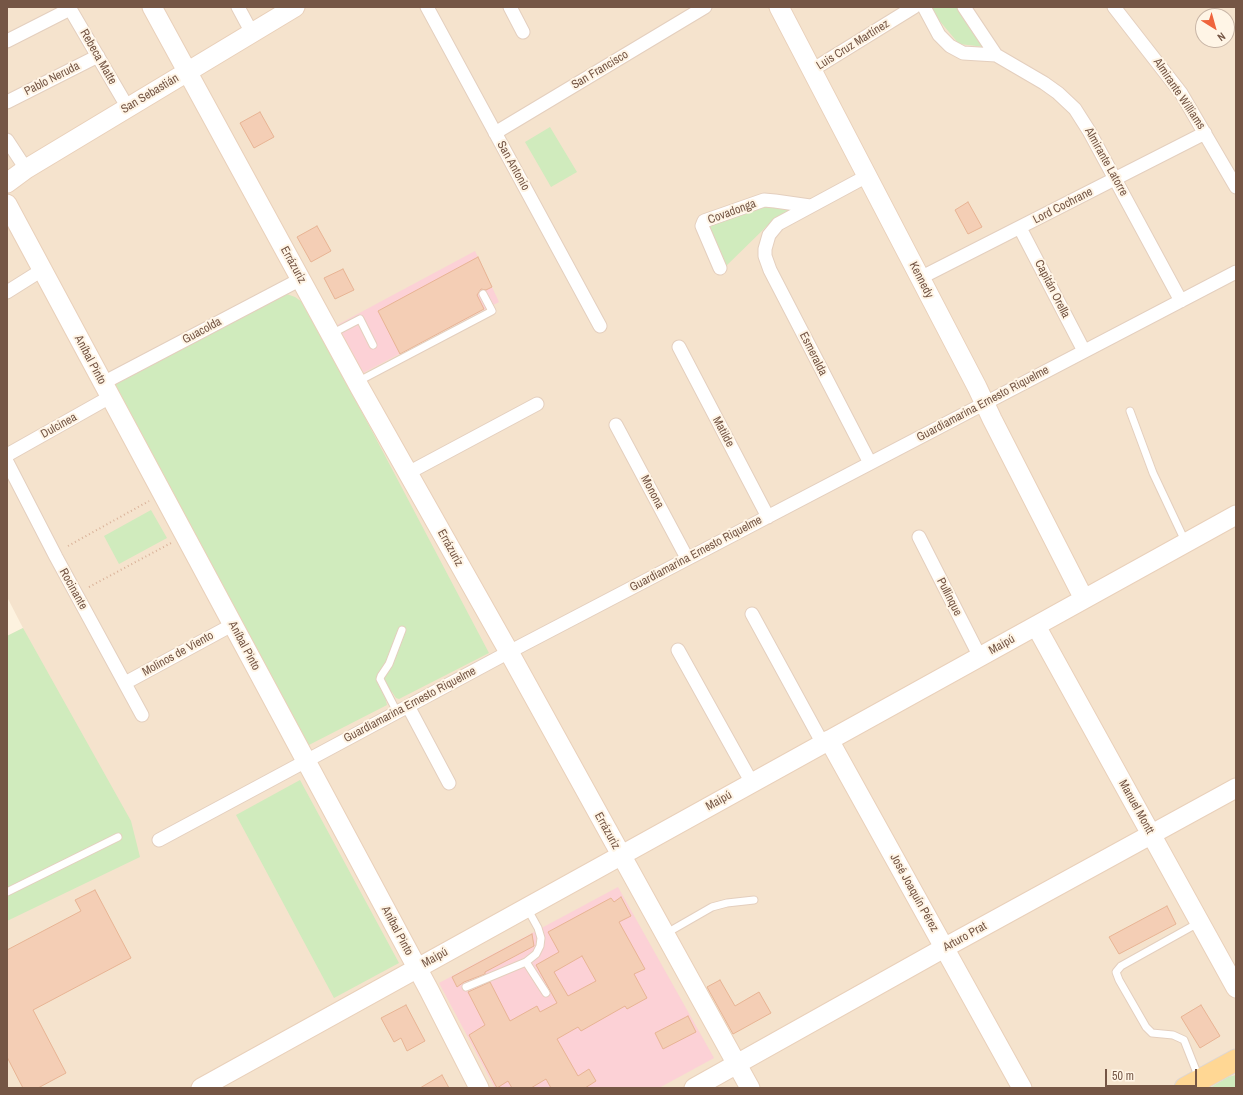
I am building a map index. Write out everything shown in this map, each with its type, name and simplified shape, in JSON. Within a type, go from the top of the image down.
[{"type":"main road","points":[[1192,1084],[1235,1061]]},
{"type":"street","name":"Errázuriz","points":[[152,7],[357,382],[509,652],[750,1088]]},
{"type":"street","points":[[238,7],[252,33]]},
{"type":"street","name":"San Sebastián","points":[[7,184],[26,169],[295,7]]},
{"type":"street","name":"San Antonio","points":[[427,7],[600,326]]},
{"type":"street","points":[[510,7],[523,32]]},
{"type":"street","name":"San Francisco","points":[[495,133],[705,7]]},
{"type":"street","name":"Kennedy","points":[[779,7],[920,278],[1084,599]]},
{"type":"street","name":"Luis Cruz Martínez","points":[[812,70],[914,7]]},
{"type":"street","name":"Almirante Latorre","points":[[924,7],[939,35],[950,46],[963,53],[996,55],[1035,77],[1067,100],[1083,120],[1181,301]]},
{"type":"street","name":"Almirante Latorre","points":[[964,7],[996,55]]},
{"type":"street","name":"Almirante Williams","points":[[1114,7],[1181,93],[1236,187]]},
{"type":"street","points":[[7,42],[69,8]]},
{"type":"street","name":"Rebeca Matte","points":[[69,8],[128,108]]},
{"type":"street","name":"Pablo Neruda","points":[[7,102],[98,56]]},
{"type":"street","name":"Lord Cochrane","points":[[920,278],[1205,133]]},
{"type":"street","points":[[7,140],[26,169]]},
{"type":"street","points":[[810,206],[867,176]]},
{"type":"street","name":"Covadonga","points":[[720,268],[702,226],[704,221],[764,200],[810,206]]},
{"type":"street","name":"Aníbal Pinto","points":[[7,204],[417,968],[479,1088]]},
{"type":"street","name":"Esmeralda","points":[[810,206],[778,224],[773,229],[766,242],[765,256],[770,270],[870,463]]},
{"type":"street","name":"Capitán Orella","points":[[1020,228],[1084,351]]},
{"type":"street","points":[[7,292],[42,270]]},
{"type":"street","name":"Guardiamarina Ernesto Riquelme","points":[[159,840],[687,558],[1236,272]]},
{"type":"street","name":"Guacolda","points":[[107,390],[301,280]]},
{"type":"street","name":"Matilde","points":[[679,347],[768,516]]},
{"type":"street","name":"Dulcinea","points":[[7,455],[107,390]]},
{"type":"street","points":[[408,473],[538,404]]},
{"type":"street","name":"Monona","points":[[616,425],[687,558]]},
{"type":"street","name":"Rocinante","points":[[7,462],[56,557],[142,715]]},
{"type":"street","name":"Maipú","points":[[206,1087],[417,968],[1236,515]]},
{"type":"street","name":"Pullinque","points":[[919,537],[980,657]]},
{"type":"street","name":"Kennedy","points":[[1061,555],[1066,584],[1062,611]]},
{"type":"street","points":[[752,614],[826,742]]},
{"type":"street","name":"Molinos de Viento","points":[[125,683],[232,624]]},
{"type":"street","name":"Manuel Montt","points":[[1036,626],[1236,988]]},
{"type":"street","points":[[678,650],[752,783]]},
{"type":"street","points":[[402,709],[449,783]]},
{"type":"street","name":"José Joaquín Pérez","points":[[826,742],[1022,1088]]},
{"type":"street","name":"Arturo Prat","points":[[694,1088],[944,948],[1236,788]]},
{"type":"lane","points":[[357,382],[492,311],[483,294]]},
{"type":"lane","points":[[331,334],[360,319],[373,345]]},
{"type":"lane","points":[[1130,411],[1153,473],[1186,543]]},
{"type":"lane","points":[[402,630],[389,664],[380,676],[380,679],[402,709]]},
{"type":"lane","points":[[7,892],[118,837]]},
{"type":"lane","points":[[664,934],[712,907],[727,903],[754,900]]},
{"type":"lane","points":[[466,987],[526,962],[536,954],[541,942],[538,928],[527,907]]},
{"type":"lane","points":[[1192,1084],[1184,1040],[1178,1036],[1152,1033],[1146,1028],[1116,972],[1121,966],[1200,922]]},
{"type":"lane","points":[[526,962],[546,993]]},
{"type":"path","points":[[68,546],[151,500]]},
{"type":"path","points":[[89,587],[174,542]]},
{"type":"shaded area","points":[[7,7],[1236,7],[1236,1088],[7,1088],[7,636],[23,628],[7,597]]},
{"type":"shaded area","points":[[475,251],[499,302],[363,373],[337,325]]},
{"type":"shaded area","points":[[618,887],[714,1058],[659,1088],[495,1088],[439,983]]},
{"type":"green space","points":[[928,7],[959,7],[985,47],[959,44]]},
{"type":"green space","points":[[550,127],[577,172],[551,187],[525,142]]},
{"type":"green space","points":[[769,205],[792,208],[769,224],[723,269],[705,225]]},
{"type":"green space","points":[[284,293],[295,297],[305,304],[489,653],[399,699],[396,698],[392,692],[385,696],[387,705],[305,747],[110,385]]},
{"type":"green space","points":[[151,510],[167,538],[119,564],[104,536]]},
{"type":"green space","points":[[23,628],[131,821],[140,857],[7,921],[7,636]]},
{"type":"green space","points":[[300,780],[399,963],[334,998],[236,815]]},
{"type":"green space","points":[[1236,1075],[1236,1088],[1210,1088],[1228,1077]]},
{"type":"building","points":[[260,112],[274,137],[254,148],[240,123]]},
{"type":"building","points":[[968,202],[982,227],[968,234],[955,210]]},
{"type":"building","points":[[317,226],[331,251],[311,262],[297,237]]},
{"type":"building","points":[[478,257],[492,287],[486,290],[481,289],[477,295],[484,309],[400,354],[378,311]]},
{"type":"building","points":[[343,269],[354,290],[335,299],[324,278]]},
{"type":"building","points":[[95,890],[131,958],[33,1010],[66,1073],[38,1088],[23,1088],[7,1057],[7,950],[81,911],[75,900]]},
{"type":"building","points":[[621,897],[631,916],[619,922],[645,969],[634,974],[647,998],[627,1009],[625,1006],[581,1031],[578,1027],[557,1039],[578,1076],[589,1069],[596,1081],[585,1088],[551,1088],[546,1079],[531,1088],[512,1088],[508,1081],[497,1088],[469,1035],[485,1025],[468,992],[490,982],[510,1021],[537,1006],[540,1012],[557,1003],[536,965],[559,952],[548,932],[611,898],[614,902]],"holes":[[[582,956],[596,981],[568,996],[554,972]]]},
{"type":"building","points":[[1167,906],[1176,924],[1119,954],[1109,937]]},
{"type":"building","points":[[532,934],[534,946],[485,972],[485,974],[464,982],[457,987],[452,977]]},
{"type":"building","points":[[720,980],[735,1006],[759,992],[771,1013],[733,1034],[707,987]]},
{"type":"building","points":[[406,1005],[425,1041],[407,1051],[401,1038],[394,1042],[381,1018]]},
{"type":"building","points":[[1201,1005],[1220,1036],[1200,1048],[1181,1017]]},
{"type":"building","points":[[688,1016],[696,1032],[663,1049],[655,1033]]},
{"type":"building","points":[[442,1075],[449,1088],[420,1088]]}]
